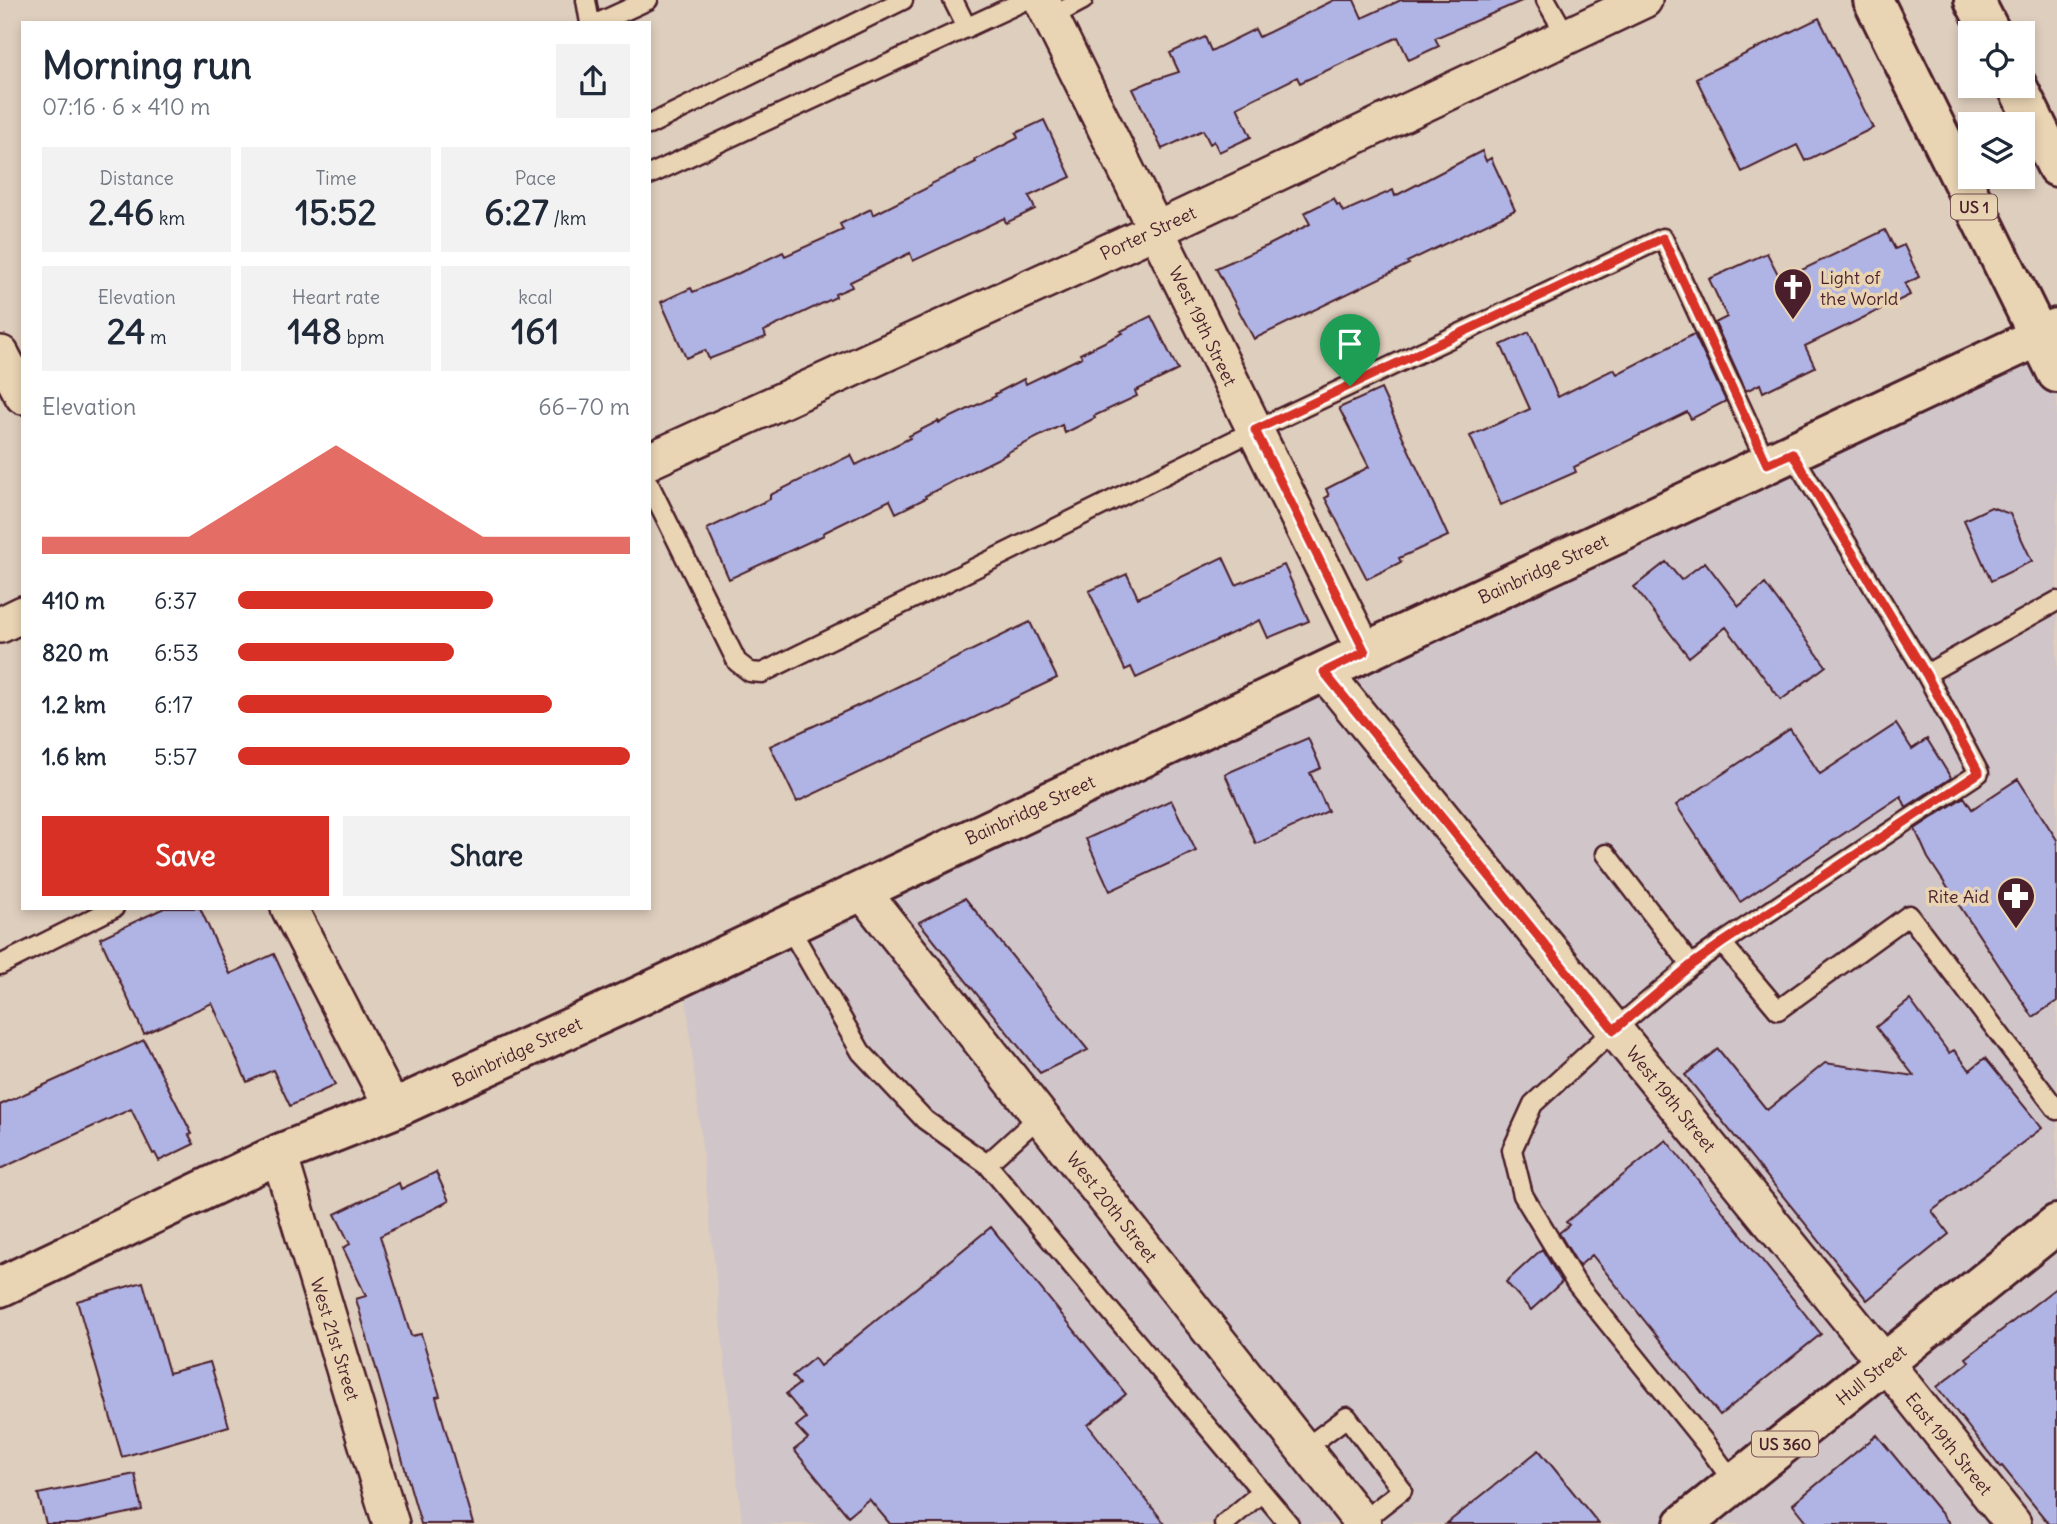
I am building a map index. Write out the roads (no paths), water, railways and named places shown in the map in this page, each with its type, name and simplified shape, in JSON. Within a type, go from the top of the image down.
[{"type":"street","name":"Porter Street","points":[[651,460],[1156,230],[1644,0]]},
{"type":"street","name":"US 1","points":[[1873,0],[2048,332],[2057,373]]},
{"type":"street","points":[[1975,0],[1985,21]]},
{"type":"street","name":"West 19th Street","points":[[1039,6],[1156,230],[1365,652]]},
{"type":"street","points":[[2023,98],[2057,167]]},
{"type":"street","name":"Bainbridge Street","points":[[0,1287],[279,1154],[393,1109],[642,995],[2048,332]]},
{"type":"street","points":[[1,354],[21,392]]},
{"type":"street","points":[[0,625],[21,615]]},
{"type":"street","name":"West 19th Street","points":[[1324,672],[1885,1364]]},
{"type":"street","name":"West 20th Street","points":[[861,890],[1362,1523]]},
{"type":"street","points":[[290,910],[393,1109]]},
{"type":"street","name":"West 21st Street","points":[[279,1154],[391,1524]]},
{"type":"street","name":"Hull Street","points":[[1684,1524],[2057,1224]]},
{"type":"street","name":"East 19th Street","points":[[1885,1364],[2013,1524]]},
{"type":"lane","points":[[586,0],[590,21]]},
{"type":"lane","points":[[602,21],[648,0]]},
{"type":"lane","points":[[651,124],[903,0]]},
{"type":"lane","points":[[953,0],[967,28]]},
{"type":"lane","points":[[651,174],[967,28],[1039,6],[1083,0]]},
{"type":"lane","points":[[1546,0],[1567,37]]},
{"type":"lane","points":[[651,488],[737,662],[750,672],[762,673],[1255,430],[1663,238],[1780,458],[1926,674],[1979,773],[1691,965],[1533,1104],[1513,1150],[1523,1195],[1576,1283],[1735,1484]]},
{"type":"lane","points":[[1926,674],[2055,606]]},
{"type":"lane","points":[[1606,855],[1691,965]]},
{"type":"lane","points":[[0,965],[110,910]]},
{"type":"lane","points":[[1722,943],[1778,1010],[1909,915],[2057,1110]]},
{"type":"lane","points":[[788,925],[862,1052],[925,1120],[987,1164],[1289,1524]]},
{"type":"lane","points":[[987,1164],[1040,1116]]},
{"type":"lane","points":[[1304,1449],[1347,1417],[1402,1490],[1362,1523]]},
{"type":"lane","points":[[1224,1524],[1262,1492]]},
{"type":"place","name":"Light of the World","points":[[1793,321]]},
{"type":"place","name":"Rite Aid","points":[[2016,930]]}]
